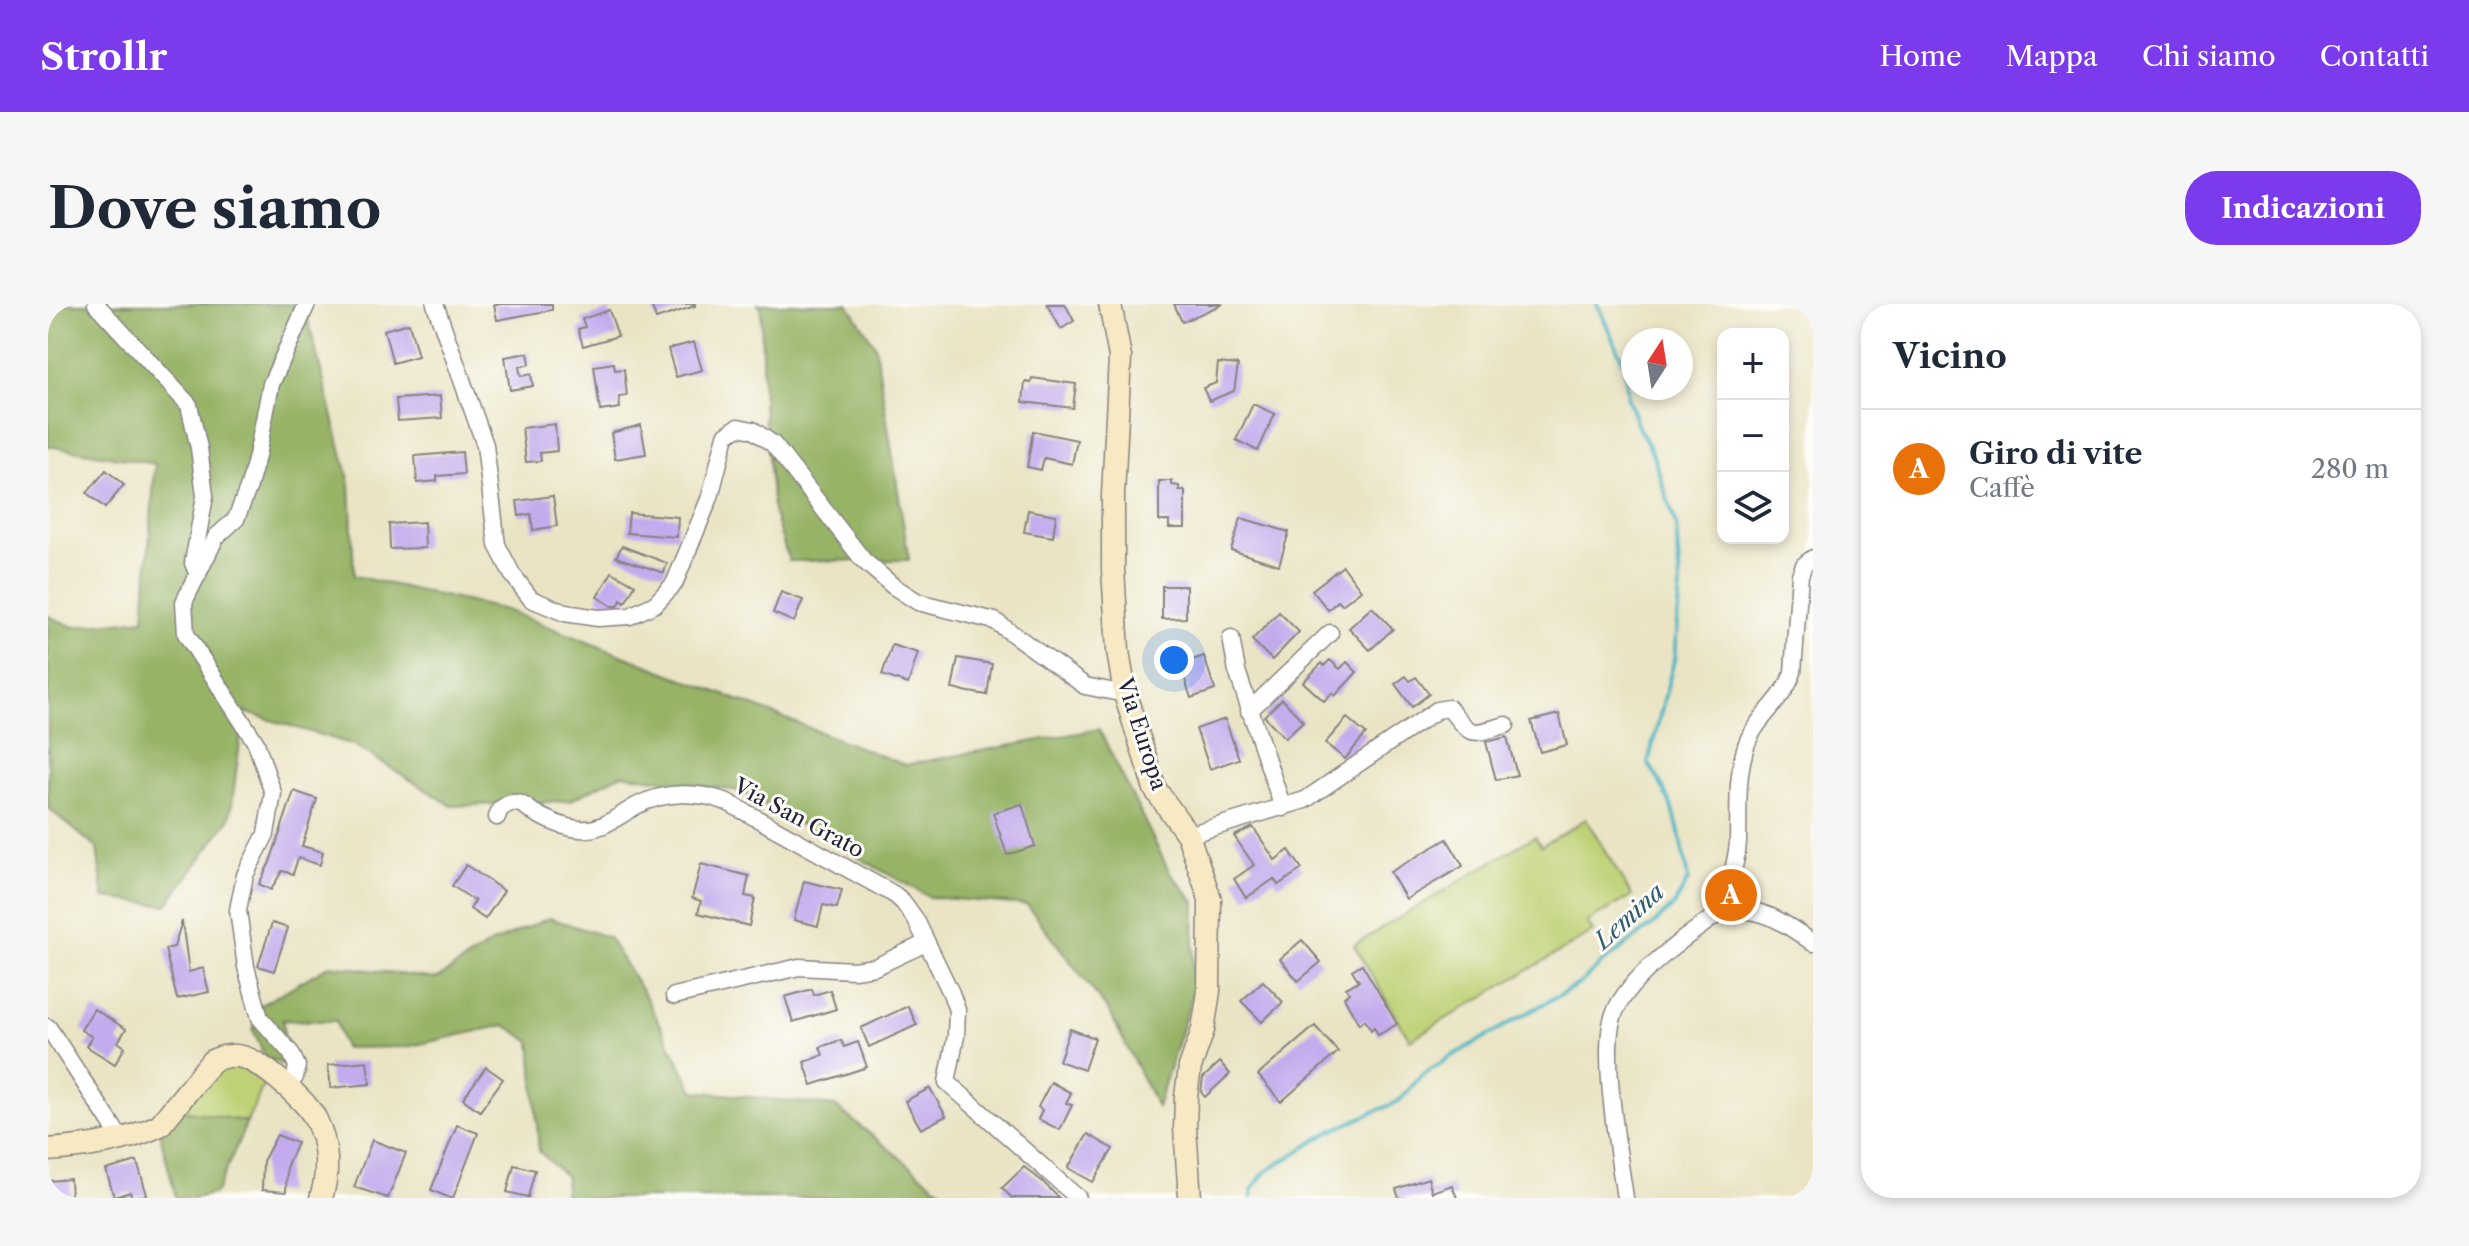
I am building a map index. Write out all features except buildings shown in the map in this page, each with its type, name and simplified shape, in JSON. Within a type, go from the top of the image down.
[{"type":"street","points":[[96,304],[189,405],[199,448],[205,496],[193,563],[198,575]]},
{"type":"street","points":[[287,1086],[295,1077],[297,1066],[291,1053],[260,1018],[246,967],[238,910],[245,875],[266,834],[273,793],[256,743],[186,634],[184,602],[216,537],[236,519],[249,486],[271,384],[307,304]]},
{"type":"street","points":[[435,304],[485,445],[497,545],[512,574],[531,599],[565,613],[598,618],[630,616],[655,604],[674,584],[710,497],[726,435],[738,427],[753,430],[773,444],[863,560],[893,586],[918,602],[995,621],[1085,686],[1125,694]]},
{"type":"street","name":"Via Europa","points":[[1110,304],[1120,357],[1113,495],[1113,569],[1118,651],[1125,694],[1155,789],[1188,835],[1210,899],[1209,991],[1203,1030],[1190,1067],[1186,1096],[1190,1198]]},
{"type":"street","points":[[1721,912],[1738,843],[1736,814],[1744,750],[1749,737],[1789,687],[1793,672],[1800,575],[1804,565],[1813,558]]},
{"type":"street","points":[[1249,711],[1330,633]]},
{"type":"street","points":[[1231,638],[1249,711],[1283,808]]},
{"type":"street","points":[[1188,835],[1305,800],[1437,710],[1449,708],[1466,730],[1475,733],[1506,725]]},
{"type":"street","name":"Via San Grato","points":[[497,817],[500,809],[509,803],[521,803],[535,814],[562,825],[596,829],[639,805],[666,796],[686,793],[719,799],[895,895],[916,920],[957,1010],[956,1036],[947,1082],[1078,1198]]},
{"type":"street","points":[[1625,1198],[1608,1043],[1614,1014],[1621,1000],[1659,959],[1721,912],[1763,912],[1791,926],[1813,943]]},
{"type":"street","points":[[674,996],[799,967],[854,970],[875,967],[926,943]]},
{"type":"street","points":[[48,1027],[121,1139]]},
{"type":"street","points":[[48,1150],[121,1139],[160,1125],[212,1061],[241,1057],[287,1086],[309,1108],[321,1133],[326,1162],[321,1198]]},
{"type":"green space","points":[[48,304],[304,304],[350,484],[354,576],[505,610],[905,765],[1099,729],[1169,871],[1195,902],[1192,996],[1157,1107],[1110,1013],[1027,905],[929,897],[740,791],[622,774],[569,801],[452,806],[354,745],[244,712],[230,818],[167,905],[104,898],[97,848],[48,808],[48,616],[74,627],[144,619],[155,464],[48,446]]},
{"type":"green space","points":[[758,304],[848,304],[875,345],[909,560],[789,561],[773,511],[763,403],[761,308]]},
{"type":"green space","points":[[1586,819],[1632,896],[1587,922],[1593,932],[1410,1040],[1354,945],[1535,836],[1541,846]]},
{"type":"green space","points":[[549,918],[608,937],[644,994],[694,1091],[835,1106],[933,1184],[958,1198],[564,1198],[566,1177],[539,1151],[531,1042],[505,1025],[406,1047],[344,1048],[336,1021],[283,1020],[284,1037],[302,1073],[265,1057],[253,1030],[261,1005],[330,965],[437,979],[490,944]]},
{"type":"green space","points":[[244,1065],[265,1081],[247,1122],[182,1110],[221,1067]]},
{"type":"green space","points":[[182,1110],[247,1122],[216,1193],[176,1198],[159,1130]]},
{"type":"waterway","name":"Lemina","points":[[1252,1198],[1252,1190],[1264,1173],[1329,1132],[1399,1101],[1421,1076],[1450,1057],[1579,984],[1674,905],[1688,880],[1671,805],[1648,763],[1674,660],[1680,584],[1676,525],[1651,449],[1638,427],[1628,399],[1625,366],[1597,304]]},
{"type":"place","name":"Giro di vite","points":[[1731,895]]}]
